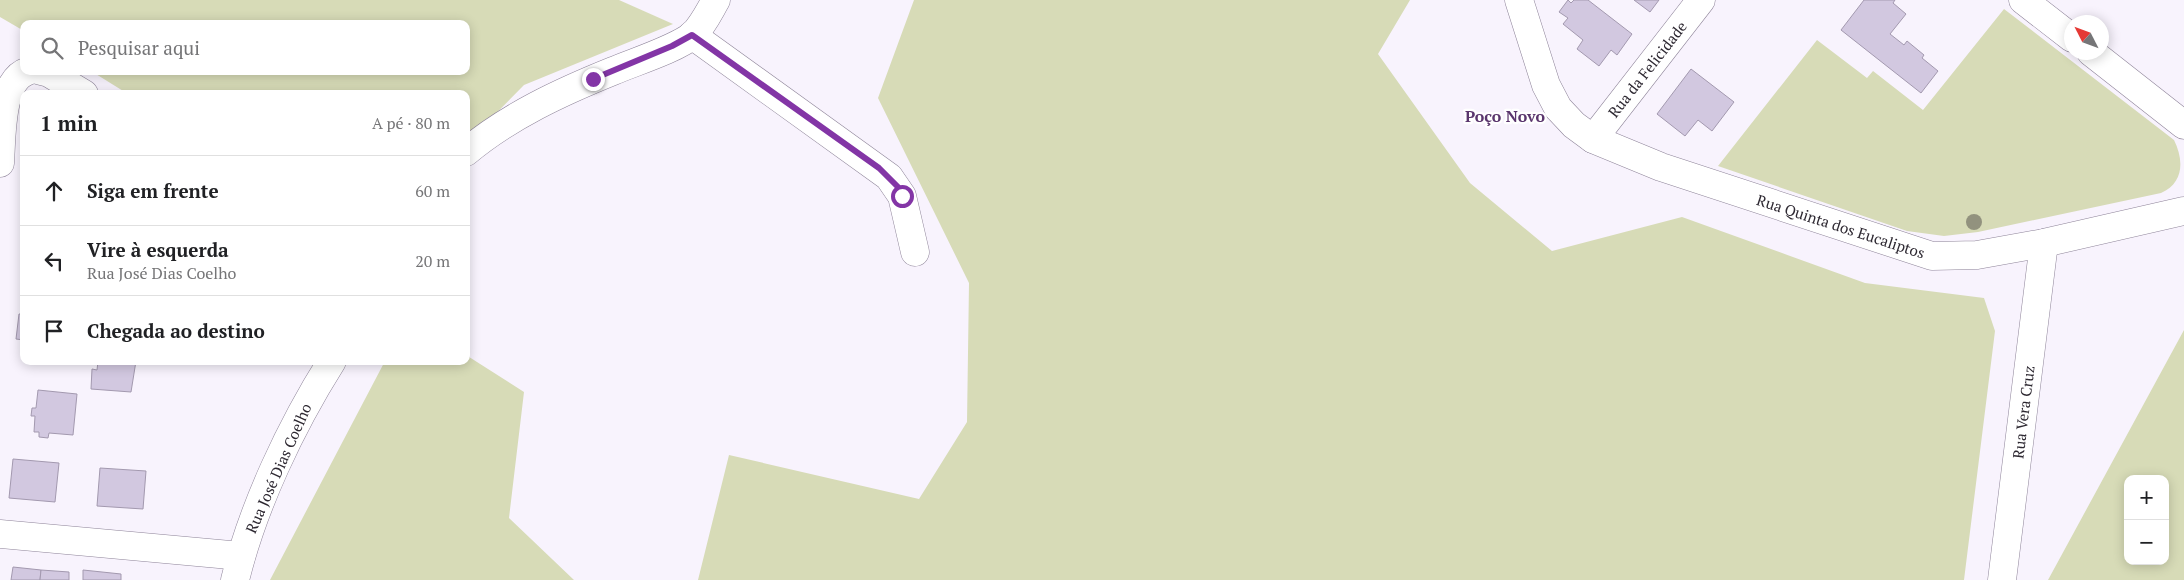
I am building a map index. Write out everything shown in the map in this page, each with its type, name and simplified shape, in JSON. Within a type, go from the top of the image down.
[{"type":"street","points":[[470,149],[488,134],[526,111],[593,79],[672,46],[692,35],[706,20],[716,0]]},
{"type":"street","name":"Rua Quinta dos Eucaliptos","points":[[1519,0],[1546,85],[1558,108],[1593,139],[1661,167],[1932,256],[1977,255],[2044,244],[2184,211]]},
{"type":"street","name":"Rua da Felicidade","points":[[1593,139],[1701,0]]},
{"type":"street","points":[[2023,0],[2064,32]]},
{"type":"street","points":[[692,35],[889,176],[902,196],[915,252]]},
{"type":"street","points":[[2101,60],[2184,125]]},
{"type":"street","points":[[0,163],[4,100],[7,86],[24,75]]},
{"type":"street","points":[[52,75],[77,90]]},
{"type":"street","name":"Rua Vera Cruz","points":[[2002,580],[2044,244]]},
{"type":"street","name":"Rua José Dias Coelho","points":[[238,568],[273,472],[308,399],[329,365]]},
{"type":"street","points":[[0,534],[238,568]]},
{"type":"green space","points":[[0,0],[619,0],[673,24],[524,85],[470,140],[470,90],[122,90],[97,75],[470,75],[470,20],[20,20],[20,29],[0,17]]},
{"type":"green space","points":[[914,0],[1410,0],[1378,54],[1470,183],[1552,251],[1682,217],[1865,283],[1984,298],[1995,331],[1964,580],[698,580],[729,455],[919,499],[967,422],[969,283],[878,98]]},
{"type":"green space","points":[[2004,9],[2064,55],[2064,60],[2070,60],[2174,140],[2179,155],[2180,170],[2174,183],[2169,189],[2161,193],[1978,232],[1944,236],[1907,231],[1718,166],[1817,40],[1867,78],[1873,71],[1923,110]]},
{"type":"green space","points":[[2184,330],[2184,580],[2048,580]]},
{"type":"green space","points":[[470,358],[524,392],[509,518],[574,580],[270,580],[383,365],[470,365]]},
{"type":"building","points":[[1568,0],[1571,3],[1574,0],[1588,0],[1632,34],[1617,55],[1611,50],[1599,66],[1577,49],[1583,40],[1563,24],[1568,18],[1559,12]]},
{"type":"building","points":[[1634,0],[1659,0],[1650,12]]},
{"type":"building","points":[[1864,0],[1895,0],[1893,3],[1906,14],[1890,34],[1904,45],[1907,41],[1924,55],[1922,58],[1938,71],[1921,93],[1841,30]]},
{"type":"building","points":[[1691,69],[1734,102],[1712,131],[1698,120],[1685,136],[1657,114]]},
{"type":"building","points":[[19,314],[20,314],[20,340],[16,339]]},
{"type":"building","points":[[98,365],[135,365],[131,392],[91,389],[92,369],[97,370]]},
{"type":"building","points":[[38,390],[77,394],[73,435],[49,433],[48,438],[39,437],[39,432],[34,432],[35,416],[31,416],[32,408],[36,408]]},
{"type":"building","points":[[13,459],[59,463],[55,502],[9,498]]},
{"type":"building","points":[[100,468],[146,471],[143,509],[97,506]]},
{"type":"building","points":[[13,567],[41,570],[40,580],[11,580]]},
{"type":"building","points":[[41,570],[69,572],[69,580],[40,580]]},
{"type":"building","points":[[83,570],[121,574],[121,580],[83,580]]},
{"type":"district","name":"Poço Novo","points":[[1505,116]]},
{"type":"route","points":[[593,79],[672,46],[692,35],[879,168],[889,176],[898,187],[902,196]]}]
